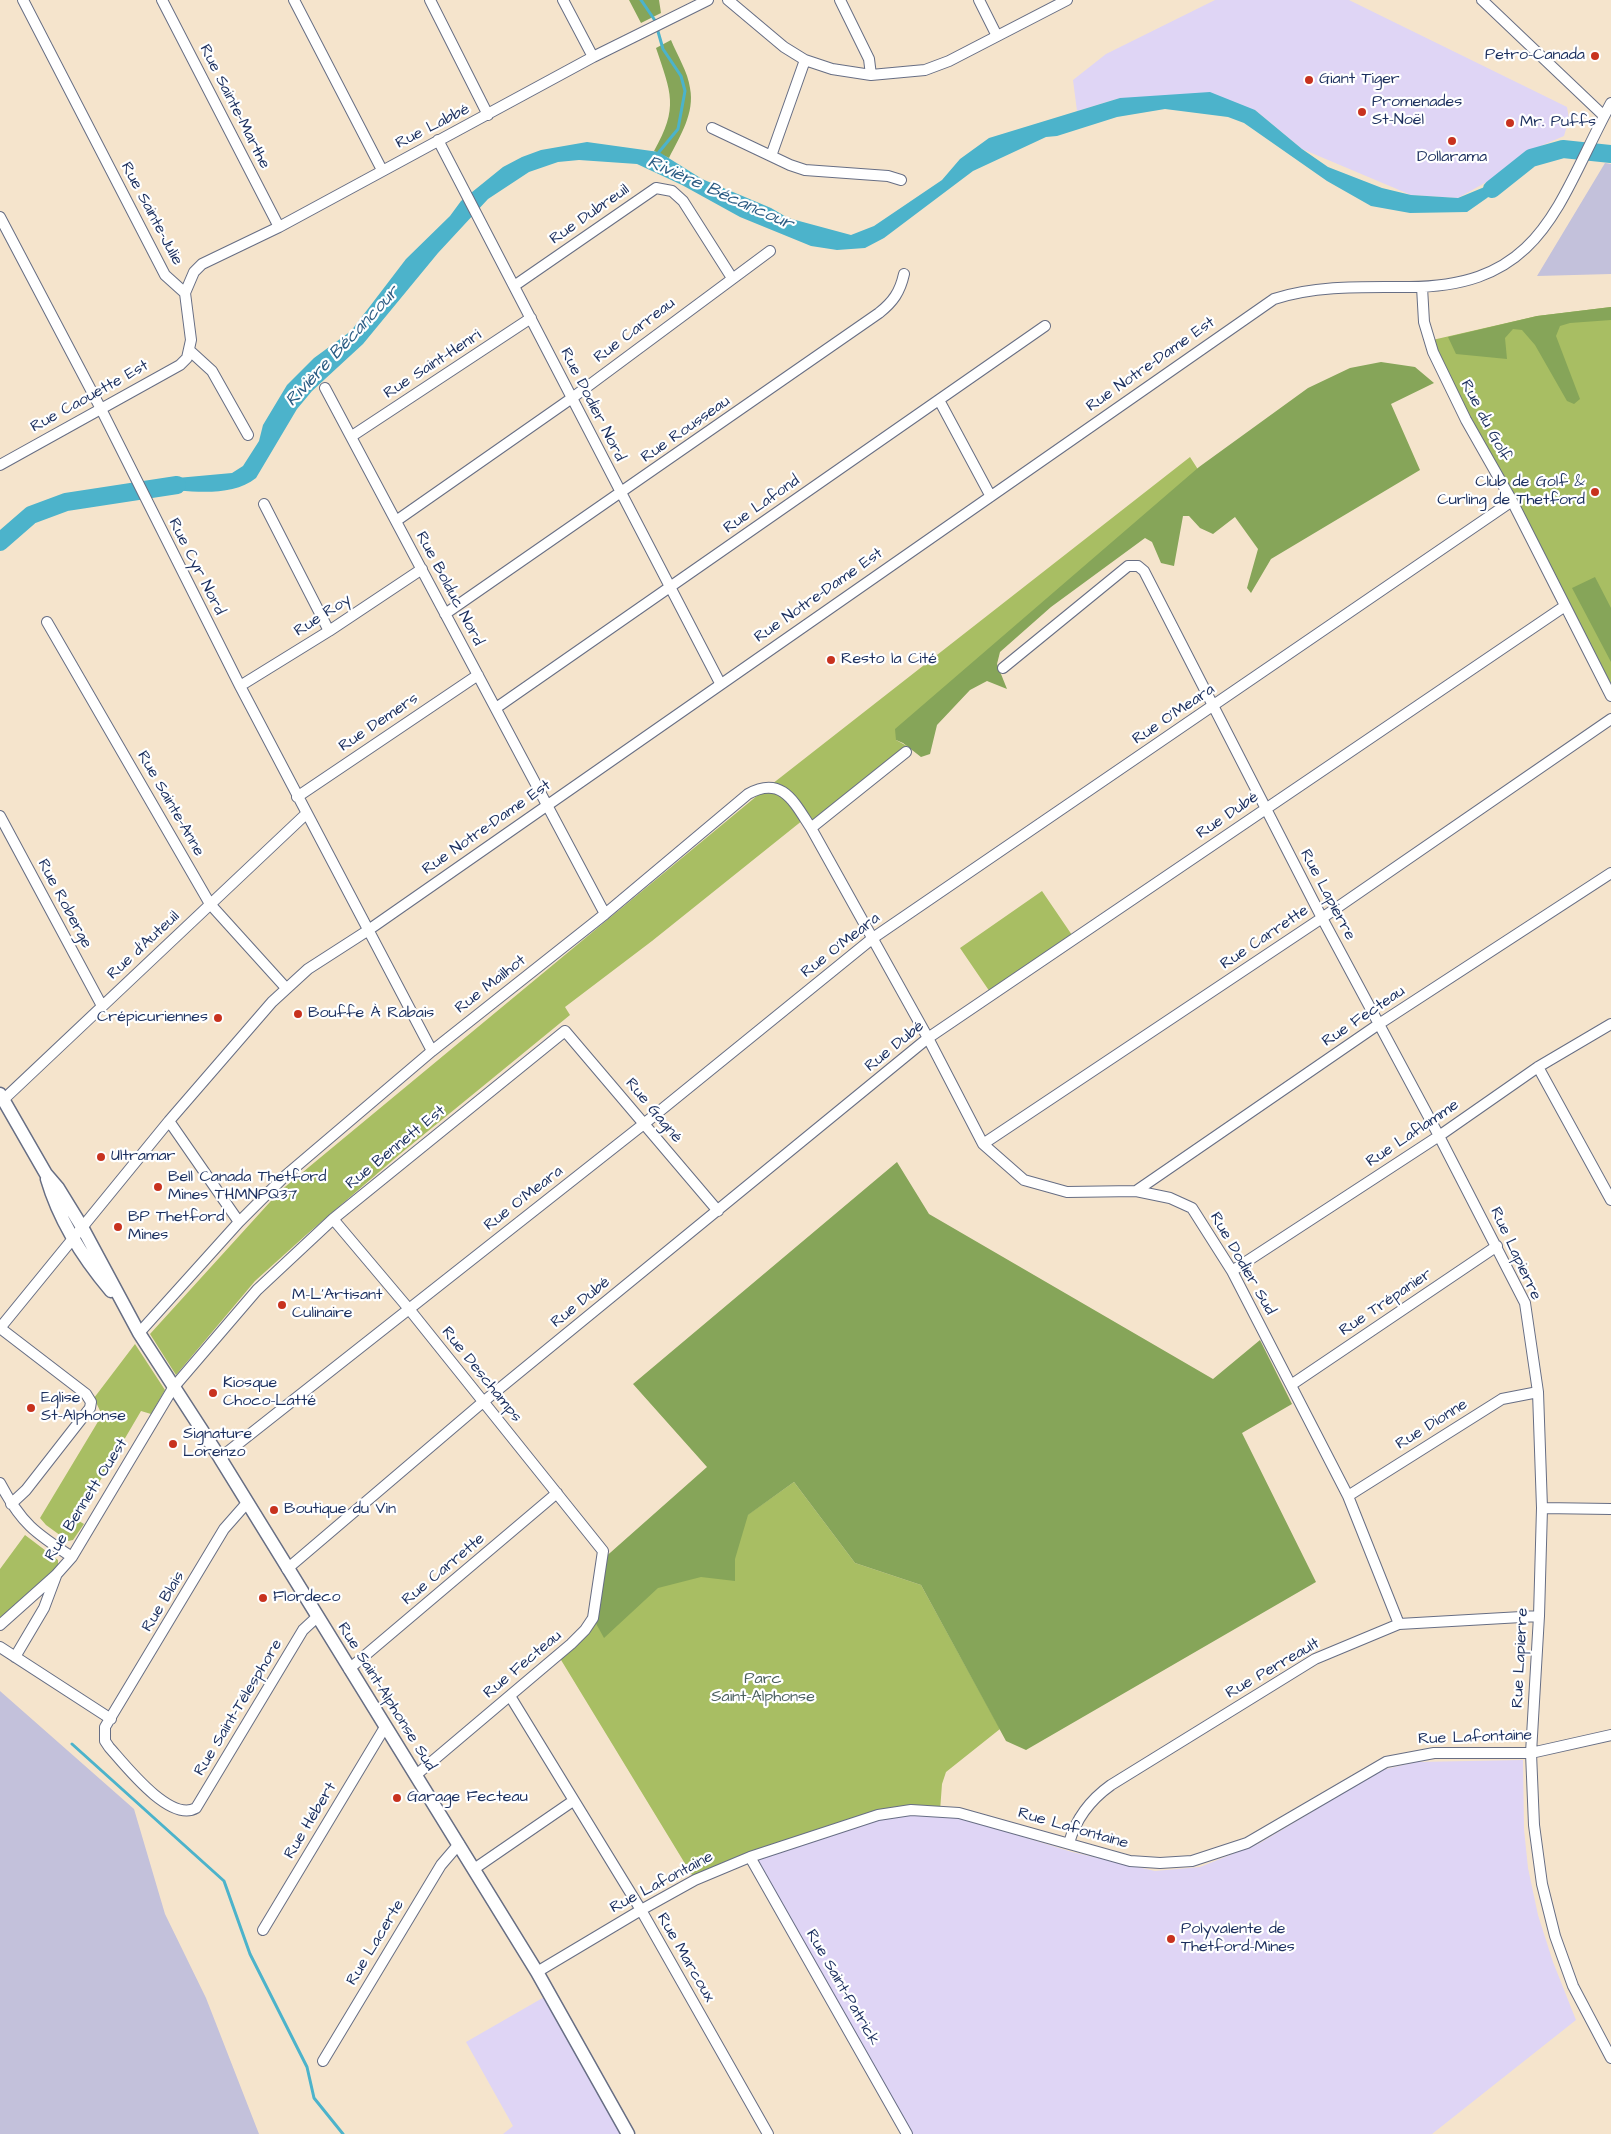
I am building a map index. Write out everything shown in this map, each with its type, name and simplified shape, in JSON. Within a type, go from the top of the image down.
[{"type":"main road","points":[[2,1097],[46,1174]]},
{"type":"main road","name":"Rue Saint-Alphonse Sud","points":[[46,1174],[58,1188],[82,1227],[139,1333],[220,1458],[246,1504],[474,1868],[537,1972],[628,2134]]},
{"type":"main road","name":"Rue Saint-Alphonse Sud","points":[[46,1174],[53,1198],[74,1238],[96,1274],[125,1308]]},
{"type":"street","name":"Rue Sainte-Julie","points":[[23,0],[164,275],[185,293]]},
{"type":"street","name":"Rue Sainte-Marthe","points":[[162,0],[279,228]]},
{"type":"street","points":[[294,0],[382,170]]},
{"type":"street","points":[[430,0],[488,115]]},
{"type":"street","points":[[563,0],[593,58]]},
{"type":"street","name":"Rue Labbé","points":[[185,293],[191,277],[202,264],[279,228],[438,140],[708,0]]},
{"type":"street","points":[[728,0],[784,47],[805,60],[832,69],[871,75],[925,70],[949,61],[1067,0]]},
{"type":"street","points":[[840,0],[866,54],[871,75]]},
{"type":"street","points":[[979,0],[997,36]]},
{"type":"street","points":[[1482,0],[1604,116]]},
{"type":"street","points":[[771,156],[805,60]]},
{"type":"street","name":"Rue Notre-Dame Est","points":[[0,1328],[169,1121],[286,988],[308,969],[367,931],[545,804],[1274,299],[1290,294],[1313,291],[1422,287],[1471,281],[1500,268],[1519,256],[1548,220],[1578,168],[1611,103]]},
{"type":"street","points":[[712,128],[805,170],[888,176],[901,180]]},
{"type":"street","name":"Rue Dodier Nord","points":[[438,140],[720,683]]},
{"type":"street","name":"Rue Dubreuil","points":[[514,286],[656,188],[672,191],[678,195],[732,278]]},
{"type":"street","name":"Rue Cyr Nord","points":[[0,217],[101,408],[135,479],[306,814],[432,1051]]},
{"type":"street","name":"Rue Carreau","points":[[396,521],[572,398],[770,251]]},
{"type":"street","name":"Rue Rousseau","points":[[445,614],[879,314],[891,304],[904,274]]},
{"type":"street","name":"Rue du Golf","points":[[1422,287],[1424,322],[1428,341],[1466,420],[1512,501],[1611,696]]},
{"type":"street","points":[[185,293],[190,340],[189,350],[212,370],[248,436]]},
{"type":"street","name":"Rue Saint-Henri","points":[[352,436],[530,318]]},
{"type":"street","name":"Rue Lafond","points":[[496,708],[1045,326]]},
{"type":"street","name":"Rue Caouette Est","points":[[0,465],[180,365],[187,358],[189,350]]},
{"type":"street","name":"Rue Bolduc Nord","points":[[324,388],[352,436],[545,804],[605,914]]},
{"type":"street","points":[[938,400],[990,495]]},
{"type":"street","name":"Rue O'Meara","points":[[220,1458],[645,1123],[873,938],[1512,501]]},
{"type":"street","points":[[264,504],[329,631]]},
{"type":"street","name":"Rue Lapierre","points":[[1003,668],[1128,566],[1134,565],[1144,571],[1265,809],[1497,1246],[1525,1303],[1538,1392],[1542,1508],[1539,1616],[1531,1753],[1535,1835],[1542,1884],[1555,1936],[1573,1986],[1611,2058]]},
{"type":"street","name":"Rue Roy","points":[[240,686],[329,631],[422,569]]},
{"type":"street","name":"Rue Dubé","points":[[287,1569],[483,1402],[928,1038],[1565,606]]},
{"type":"street","name":"Rue Sainte-Anne","points":[[47,622],[210,904],[286,988]]},
{"type":"street","name":"Rue Demers","points":[[297,796],[478,675]]},
{"type":"street","name":"Rue Carrette","points":[[984,1144],[1322,918],[1611,719]]},
{"type":"street","points":[[811,828],[906,752]]},
{"type":"street","name":"Rue Mailhot","points":[[139,1333],[239,1222],[285,1176],[432,1051],[605,914],[748,794],[767,786],[782,790],[797,807],[811,828]]},
{"type":"street","name":"Rue d'Auteuil","points":[[2,1097],[102,1006],[306,814]]},
{"type":"street","name":"Rue Roberge","points":[[0,816],[102,1006]]},
{"type":"street","name":"Rue Dodier Sud","points":[[811,828],[928,1038],[984,1144],[1024,1180],[1067,1192],[1136,1191],[1170,1198],[1192,1208],[1232,1270],[1348,1496],[1399,1624]]},
{"type":"street","name":"Rue Fecteau","points":[[1136,1191],[1379,1024],[1611,873]]},
{"type":"street","name":"Rue Laflamme","points":[[1232,1270],[1439,1136],[1538,1067],[1611,1024]]},
{"type":"street","name":"Rue Gagné","points":[[565,1030],[718,1211]]},
{"type":"street","name":"Rue Bennett Est","points":[[174,1388],[258,1290],[333,1219],[565,1030]]},
{"type":"street","points":[[1538,1067],[1611,1200]]},
{"type":"street","points":[[169,1121],[239,1222]]},
{"type":"street","name":"Rue Deschamps","points":[[333,1219],[409,1309],[603,1551]]},
{"type":"street","name":"Rue Trépanier","points":[[1291,1385],[1497,1246]]},
{"type":"street","points":[[0,1328],[86,1394],[91,1402],[90,1408],[26,1490],[11,1504]]},
{"type":"street","name":"Rue Bennett Ouest","points":[[0,1625],[56,1575],[72,1557],[174,1388]]},
{"type":"street","name":"Rue Dionne","points":[[1348,1496],[1502,1399],[1538,1392]]},
{"type":"street","points":[[0,1483],[11,1504],[28,1527],[72,1557]]},
{"type":"street","name":"Rue Carrette","points":[[349,1669],[558,1493]]},
{"type":"street","name":"Rue Blais","points":[[110,1719],[224,1529],[246,1504]]},
{"type":"street","points":[[1542,1508],[1611,1509]]},
{"type":"street","name":"Rue Fecteau","points":[[416,1775],[585,1630],[593,1618],[603,1551]]},
{"type":"street","name":"Rue Bennett Ouest","points":[[15,1658],[44,1608],[56,1575]]},
{"type":"street","name":"Rue Perreault","points":[[1069,1844],[1083,1812],[1095,1797],[1111,1785],[1315,1659],[1399,1624],[1539,1616]]},
{"type":"street","name":"Rue Saint-Télesphore","points":[[110,1719],[104,1734],[109,1747],[152,1793],[187,1812],[196,1808],[303,1630],[317,1617]]},
{"type":"street","points":[[0,1647],[110,1719]]},
{"type":"street","name":"Rue Marcoux","points":[[510,1696],[641,1910],[768,2134]]},
{"type":"street","name":"Rue Hébert","points":[[263,1930],[385,1727]]},
{"type":"street","name":"Rue Lafontaine","points":[[537,1972],[695,1880],[750,1857],[878,1815],[911,1810],[959,1814],[1130,1861],[1160,1863],[1192,1861],[1247,1843],[1386,1762],[1434,1753],[1531,1753],[1611,1735]]},
{"type":"street","points":[[474,1868],[573,1801]]},
{"type":"street","name":"Rue Lacerte","points":[[323,2061],[441,1865],[458,1844]]},
{"type":"street","name":"Rue Saint-Patrick","points":[[750,1857],[908,2134]]},
{"type":"shaded area","points":[[1215,0],[1349,0],[1567,107],[1569,119],[1564,136],[1543,145],[1508,170],[1458,198],[1411,195],[1302,149],[1255,110],[1120,98],[1077,111],[1073,80],[1106,54]]},
{"type":"shaded area","points":[[1605,163],[1611,164],[1611,274],[1537,276]]},
{"type":"shaded area","points":[[0,1691],[134,1809],[165,1914],[206,1998],[259,2134],[0,2134]]},
{"type":"shaded area","name":"Polyvalente de Thetford-Mines","points":[[1523,1760],[1524,1829],[1528,1868],[1538,1915],[1553,1962],[1576,2020],[1432,2134],[911,2134],[750,1857],[878,1815],[940,1811],[1072,1852],[1155,1871],[1200,1867],[1260,1843],[1382,1770],[1416,1762]]},
{"type":"shaded area","points":[[546,1996],[623,2134],[503,2134],[513,2126],[466,2042]]},
{"type":"green space","points":[[629,0],[659,0],[661,13],[641,23]]},
{"type":"green space","points":[[671,40],[687,76],[691,97],[686,124],[669,158],[654,151],[662,136],[670,111],[669,89],[656,48]]},
{"type":"green space","points":[[1611,307],[1611,696],[1428,341],[1537,316]]},
{"type":"green space","points":[[1611,307],[1611,320],[1570,323],[1560,326],[1556,336],[1580,399],[1574,404],[1567,401],[1535,345],[1522,330],[1513,329],[1505,338],[1507,359],[1456,354],[1448,337],[1537,316]]},
{"type":"green space","points":[[1381,362],[1415,367],[1434,383],[1391,404],[1420,470],[1271,559],[1251,593],[1247,588],[1258,549],[1235,517],[1213,534],[1200,528],[1189,516],[1183,516],[1174,566],[1161,563],[1152,542],[1145,538],[1051,607],[1000,652],[997,664],[1007,689],[987,681],[970,690],[937,725],[930,754],[921,757],[896,740],[895,729],[1199,467],[1308,388],[1350,368]]},
{"type":"green space","points":[[1190,457],[1199,471],[896,740],[907,746],[813,822],[808,816],[652,941],[565,1007],[570,1015],[400,1154],[255,1281],[176,1375],[150,1334],[280,1191],[758,795]]},
{"type":"green space","points":[[1595,577],[1611,608],[1611,662],[1572,588]]},
{"type":"green space","points":[[1042,891],[1074,938],[992,995],[960,948]]},
{"type":"green space","points":[[897,1162],[929,1214],[1213,1379],[1260,1340],[1292,1404],[1242,1433],[1316,1582],[1026,1750],[1006,1741],[921,1585],[855,1563],[794,1482],[748,1515],[735,1559],[735,1581],[701,1577],[658,1588],[604,1638],[593,1618],[602,1560],[707,1467],[633,1384]]},
{"type":"green space","points":[[135,1344],[165,1390],[151,1414],[141,1411],[77,1520],[84,1524],[73,1540],[68,1541],[46,1525],[40,1518],[102,1415],[94,1398]]},
{"type":"green space","name":"Parc Saint-Alphonse","points":[[794,1482],[855,1563],[921,1585],[1000,1729],[946,1772],[942,1784],[940,1811],[878,1815],[695,1880],[558,1655],[585,1630]]},
{"type":"green space","points":[[25,1535],[58,1560],[58,1566],[0,1620],[0,1569]]},
{"type":"water","points":[[1210,92],[1255,110],[1302,149],[1328,167],[1382,188],[1411,195],[1458,198],[1511,176],[1487,198],[1467,212],[1410,213],[1371,206],[1327,181],[1244,123],[1228,117],[1165,109],[1117,117],[1057,136],[1046,137],[973,171],[884,238],[865,248],[837,250],[811,246],[740,217],[682,185],[637,164],[579,160],[558,162],[529,172],[488,199],[438,253],[363,344],[312,391],[297,409],[256,478],[245,485],[221,491],[155,489],[155,480],[232,473],[243,466],[259,441],[263,425],[287,385],[314,358],[351,331],[406,259],[450,216],[461,201],[503,167],[522,157],[541,150],[587,142],[659,152],[702,179],[771,208],[788,218],[851,235],[874,226],[942,180],[960,159],[989,138],[1120,98]]},
{"type":"waterway","points":[[641,0],[656,22]]},
{"type":"waterway","points":[[657,28],[663,49],[681,76],[685,91],[678,129],[658,155]]},
{"type":"waterway","name":"Rivière Bécancour","points":[[1492,189],[1531,158],[1563,149],[1611,154]]},
{"type":"waterway","name":"Rivière Bécancour","points":[[0,542],[31,515],[66,502],[177,485]]},
{"type":"waterway","points":[[72,1744],[224,1881],[250,1954],[307,2067],[314,2098],[343,2134]]},
{"type":"place","name":"Petro-Canada","points":[[1595,56]]},
{"type":"place","name":"Giant Tiger","points":[[1309,80]]},
{"type":"place","name":"Promenades St-Noël","points":[[1362,112]]},
{"type":"place","name":"Mr. Puffs","points":[[1510,123]]},
{"type":"place","name":"Dollarama","points":[[1452,141]]},
{"type":"place","name":"Club de Golf & Curling de Thetford","points":[[1595,492]]},
{"type":"place","name":"Resto la Cité","points":[[831,660]]},
{"type":"place","name":"Bouffe À Rabais","points":[[298,1014]]},
{"type":"place","name":"Crépicuriennes","points":[[218,1018]]},
{"type":"place","name":"Ultramar","points":[[101,1157]]},
{"type":"place","name":"Bell Canada Thetford Mines THMNPQ37","points":[[158,1187]]},
{"type":"place","name":"BP Thetford Mines","points":[[118,1227]]},
{"type":"place","name":"M-L'Artisant Culinaire","points":[[282,1305]]},
{"type":"place","name":"Kiosque Choco-Latté","points":[[213,1393]]},
{"type":"place","name":"Eglise St-Alphonse","points":[[31,1408]]},
{"type":"place","name":"Signature Lorenzo","points":[[173,1444]]},
{"type":"place","name":"Boutique du Vin","points":[[274,1510]]},
{"type":"place","name":"Flordeco","points":[[263,1598]]},
{"type":"place","name":"Garage Fecteau","points":[[397,1798]]},
{"type":"place","name":"Polyvalente de Thetford-Mines","points":[[1171,1939]]}]
